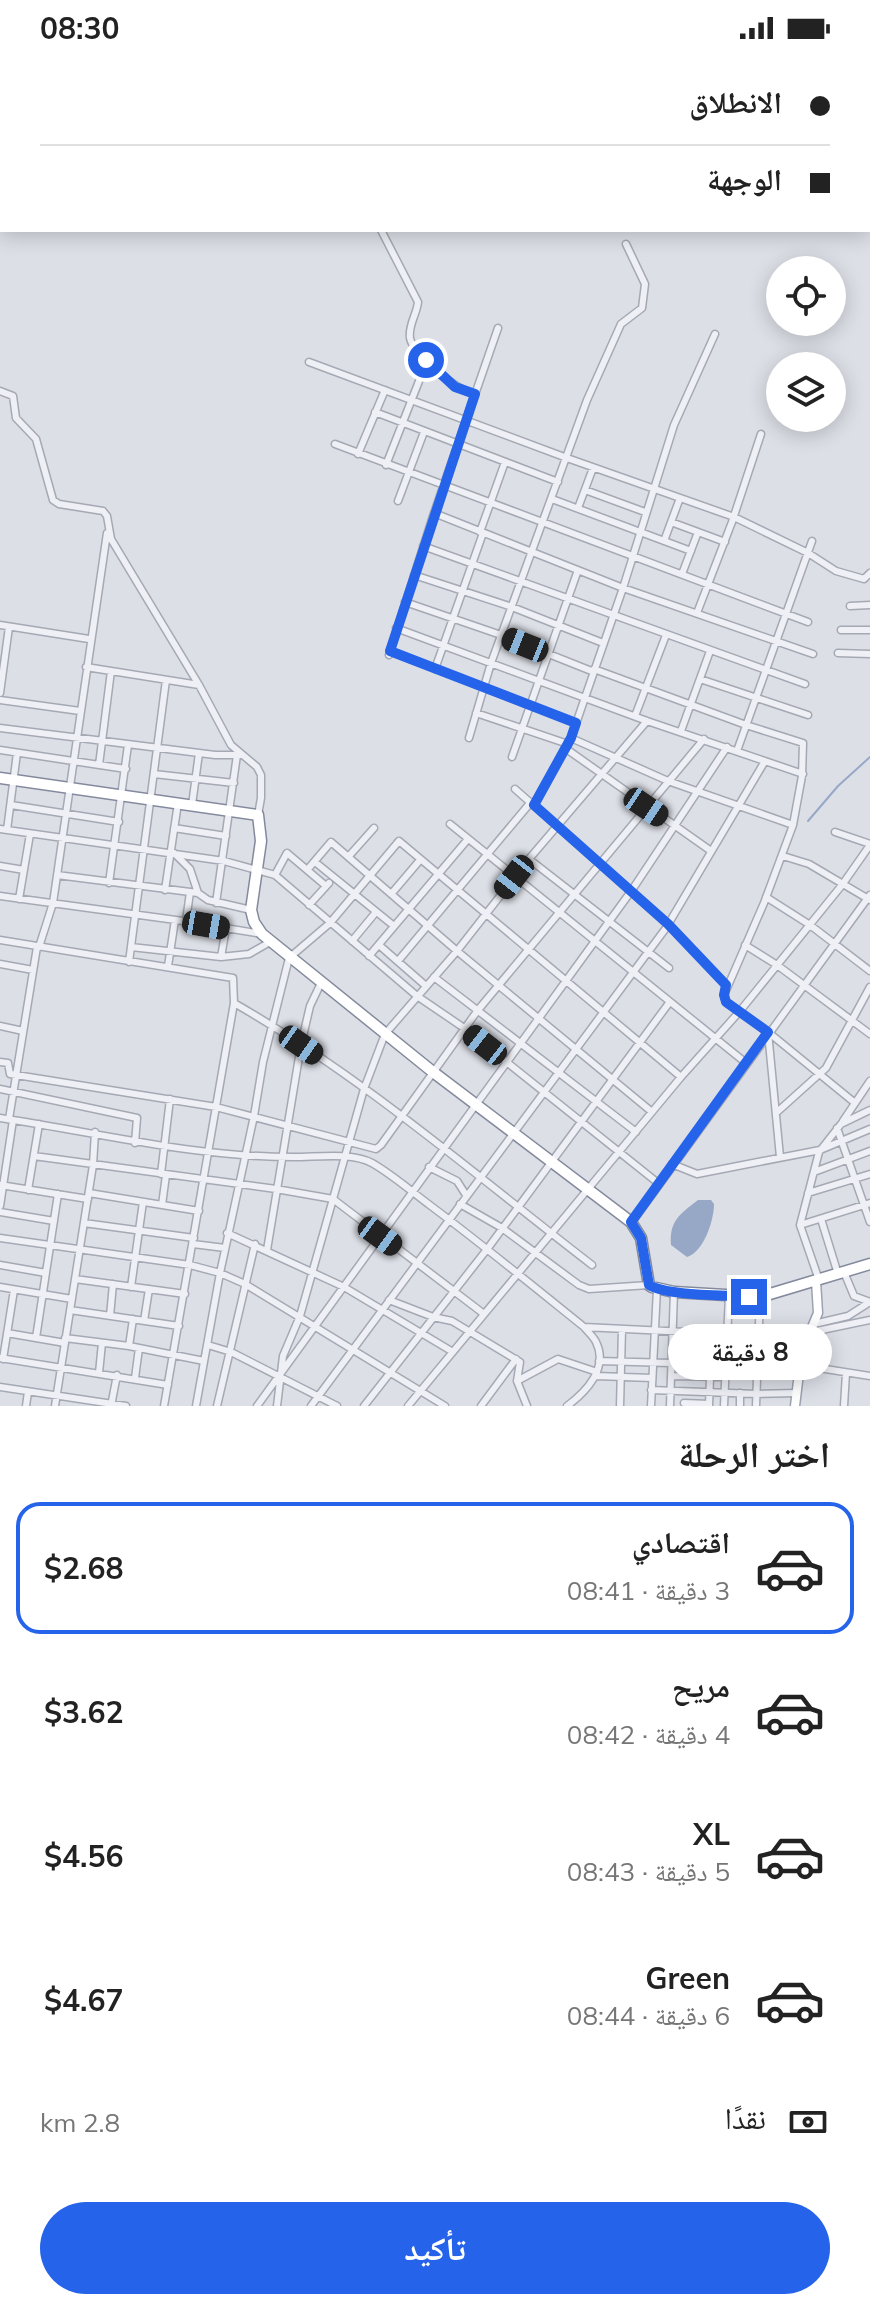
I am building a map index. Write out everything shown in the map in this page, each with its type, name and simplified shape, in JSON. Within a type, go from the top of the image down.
[{"type":"highway","points":[[0,778],[258,815],[261,841],[259,870],[251,910],[254,922],[266,938],[433,1072],[631,1222],[641,1238],[653,1287],[674,1292],[760,1297],[870,1264]]},
{"type":"main road","points":[[795,1406],[800,1365],[818,1313],[818,1280]]},
{"type":"street","points":[[382,232],[418,302],[410,330],[422,372],[386,465]]},
{"type":"street","points":[[469,738],[491,663],[587,400],[621,324],[642,308],[645,284],[626,244]]},
{"type":"street","points":[[498,328],[423,546],[390,653],[576,723]]},
{"type":"street","points":[[398,961],[532,804],[568,743],[614,616],[674,425],[715,334]]},
{"type":"street","points":[[416,351],[455,387],[475,394]]},
{"type":"street","points":[[309,362],[734,517],[808,553],[836,571],[868,577]]},
{"type":"street","points":[[358,454],[385,390]]},
{"type":"street","points":[[0,391],[14,397],[16,418],[36,439],[53,500],[59,504],[105,512],[111,539],[199,685],[231,745],[239,755],[257,767],[261,775],[258,815]]},
{"type":"street","points":[[375,412],[558,482]]},
{"type":"street","points":[[398,501],[424,432]]},
{"type":"street","points":[[697,613],[734,517],[761,434]]},
{"type":"street","points":[[335,444],[808,622]]},
{"type":"street","points":[[435,669],[505,462]]},
{"type":"street","points":[[578,508],[593,468]]},
{"type":"street","points":[[585,490],[645,512]]},
{"type":"street","points":[[664,541],[680,498]]},
{"type":"street","points":[[552,499],[691,551]]},
{"type":"street","points":[[434,513],[623,588],[813,654]]},
{"type":"street","points":[[671,522],[725,542]]},
{"type":"street","points":[[54,1221],[0,1209],[4,1151],[33,970],[53,903],[89,639],[108,528]]},
{"type":"street","points":[[682,574],[698,532]]},
{"type":"street","points":[[737,751],[812,541]]},
{"type":"street","points":[[423,546],[805,684]]},
{"type":"street","points":[[512,757],[578,570]]},
{"type":"street","points":[[414,575],[512,607],[603,643]]},
{"type":"street","points":[[405,602],[803,743],[803,774],[793,825],[724,995],[726,1002],[855,1103]]},
{"type":"street","points":[[850,606],[870,605]]},
{"type":"street","points":[[0,625],[89,639]]},
{"type":"street","points":[[0,693],[9,627]]},
{"type":"street","points":[[396,628],[647,721],[803,774]]},
{"type":"street","points":[[841,630],[870,630]]},
{"type":"street","points":[[635,716],[666,635]]},
{"type":"street","points":[[681,731],[710,651]]},
{"type":"street","points":[[838,653],[870,654]]},
{"type":"street","points":[[86,667],[199,685]]},
{"type":"street","points":[[99,765],[111,671]]},
{"type":"street","points":[[700,679],[808,715]]},
{"type":"street","points":[[129,962],[166,680]]},
{"type":"street","points":[[0,700],[80,711]]},
{"type":"street","points":[[476,713],[615,759],[697,792],[793,825]]},
{"type":"street","points":[[277,1406],[283,1356],[300,1316],[364,1089],[385,1034],[647,721]]},
{"type":"street","points":[[0,728],[128,745],[239,755]]},
{"type":"street","points":[[0,1062],[8,1063],[10,1074],[216,1107],[376,1149],[478,1010],[704,739]]},
{"type":"street","points":[[568,743],[601,775],[711,851]]},
{"type":"street","points":[[109,883],[128,745]]},
{"type":"street","points":[[257,1406],[632,890],[727,747]]},
{"type":"street","points":[[0,750],[126,769]]},
{"type":"street","points":[[17,753],[11,805],[4,830],[223,860],[275,875],[417,996],[464,1028],[658,1183]]},
{"type":"street","points":[[192,805],[199,753]]},
{"type":"street","points":[[216,903],[239,755]]},
{"type":"street","points":[[311,1406],[668,924],[765,761]]},
{"type":"street","points":[[154,774],[234,783]]},
{"type":"street","points":[[515,789],[632,890],[726,985]]},
{"type":"street","points":[[165,890],[178,803]]},
{"type":"street","points":[[11,805],[119,822]]},
{"type":"street","points":[[450,824],[746,1063]]},
{"type":"street","points":[[174,828],[226,836]]},
{"type":"street","points":[[349,856],[374,828]]},
{"type":"street","points":[[408,1406],[681,1077],[740,1011],[842,885],[870,845],[835,832]]},
{"type":"street","points":[[19,899],[30,834]]},
{"type":"street","points":[[369,956],[468,839]]},
{"type":"street","points":[[196,1406],[227,1233],[271,1024],[289,958],[330,923],[399,841],[681,1077]]},
{"type":"street","points":[[308,869],[331,842],[652,1112]]},
{"type":"street","points":[[172,853],[190,869],[194,892],[186,921]]},
{"type":"street","points":[[275,875],[287,853],[326,886]]},
{"type":"street","points":[[631,1222],[869,898],[809,864],[783,856]]},
{"type":"street","points":[[529,859],[669,968]]},
{"type":"street","points":[[392,893],[420,860]]},
{"type":"street","points":[[315,862],[394,926]]},
{"type":"street","points":[[0,866],[24,870]]},
{"type":"street","points":[[57,875],[194,892],[216,903],[251,910]]},
{"type":"street","points":[[309,905],[334,877]]},
{"type":"street","points":[[0,896],[186,921],[266,938]]},
{"type":"street","points":[[766,897],[810,925],[870,971]]},
{"type":"street","points":[[352,941],[376,912]]},
{"type":"street","points":[[168,966],[175,920]]},
{"type":"street","points":[[221,957],[226,928]]},
{"type":"street","points":[[131,947],[221,957],[249,954],[266,938]]},
{"type":"street","points":[[0,940],[233,978],[234,1003],[164,1406]]},
{"type":"street","points":[[379,945],[426,986]]},
{"type":"street","points":[[745,945],[870,1034]]},
{"type":"street","points":[[0,964],[33,970]]},
{"type":"street","points":[[434,977],[636,1132]]},
{"type":"street","points":[[267,1250],[301,1045],[310,1006],[321,983]]},
{"type":"street","points":[[776,1113],[826,1068],[870,987]]},
{"type":"street","points":[[234,1003],[271,1024],[401,1114],[592,1265]]},
{"type":"street","points":[[364,1406],[488,1248],[669,1003]]},
{"type":"street","points":[[0,1026],[23,1031]]},
{"type":"street","points":[[768,1032],[780,1157]]},
{"type":"street","points":[[818,1280],[800,1225],[808,1193],[820,1150],[870,1081]]},
{"type":"street","points":[[0,1089],[137,1118],[135,1143]]},
{"type":"street","points":[[162,1205],[163,1147],[170,1099]]},
{"type":"street","points":[[672,1164],[697,1174],[820,1150],[870,1128],[868,1111],[839,1126]]},
{"type":"street","points":[[0,1118],[208,1153],[244,1157],[346,1157],[370,1161],[488,1248],[584,1327],[597,1343],[599,1361],[596,1374],[585,1393],[567,1406]]},
{"type":"street","points":[[28,1190],[39,1124]]},
{"type":"street","points":[[839,1126],[855,1179],[867,1204],[870,1222]]},
{"type":"street","points":[[55,1406],[93,1165],[95,1132]]},
{"type":"street","points":[[814,1172],[870,1151]]},
{"type":"street","points":[[34,1156],[333,1199],[484,1314]]},
{"type":"street","points":[[429,1167],[457,1181],[466,1195]]},
{"type":"street","points":[[808,1193],[870,1174]]},
{"type":"street","points":[[2,1186],[199,1211]]},
{"type":"street","points":[[36,1338],[58,1194]]},
{"type":"street","points":[[131,1287],[143,1202]]},
{"type":"street","points":[[460,1204],[502,1228],[579,1285],[589,1289],[653,1287],[651,1406]]},
{"type":"street","points":[[800,1225],[867,1204]]},
{"type":"street","points":[[584,1327],[788,1337],[848,1316],[870,1302],[854,1296],[841,1273],[821,1219]]},
{"type":"street","points":[[84,1223],[139,1230],[225,1248]]},
{"type":"street","points":[[227,1233],[312,1270],[453,1352]]},
{"type":"street","points":[[0,1238],[190,1265],[220,1273],[300,1316],[445,1406]]},
{"type":"street","points":[[217,1406],[255,1244]]},
{"type":"street","points":[[0,1265],[46,1273]]},
{"type":"street","points":[[75,1279],[185,1294]]},
{"type":"street","points":[[110,1316],[113,1284]]},
{"type":"street","points":[[0,1287],[72,1299]]},
{"type":"street","points":[[144,1321],[149,1289]]},
{"type":"street","points":[[14,1290],[1,1359],[168,1385]]},
{"type":"street","points":[[670,1406],[674,1292]]},
{"type":"street","points":[[724,1406],[729,1295]]},
{"type":"street","points":[[756,1406],[760,1297]]},
{"type":"street","points":[[389,1300],[452,1321],[520,1362],[517,1381],[527,1406]]},
{"type":"street","points":[[70,1310],[179,1326]]},
{"type":"street","points":[[129,1346],[133,1319]]},
{"type":"street","points":[[812,1328],[870,1320]]},
{"type":"street","points":[[620,1406],[622,1329]]},
{"type":"street","points":[[685,1376],[687,1331]]},
{"type":"street","points":[[711,1364],[712,1332]]},
{"type":"street","points":[[7,1333],[129,1346],[204,1361]]},
{"type":"street","points":[[99,1373],[102,1343]]},
{"type":"street","points":[[208,1345],[231,1352],[337,1406]]},
{"type":"street","points":[[686,1346],[711,1348]]},
{"type":"street","points":[[135,1378],[139,1348]]},
{"type":"street","points":[[481,1406],[516,1359]]},
{"type":"street","points":[[517,1381],[558,1359],[596,1374],[652,1378]]},
{"type":"street","points":[[599,1361],[671,1363]]},
{"type":"street","points":[[686,1363],[758,1363]]},
{"type":"street","points":[[800,1365],[870,1376]]},
{"type":"street","points":[[844,1406],[846,1373]]},
{"type":"street","points":[[111,1405],[117,1375]]},
{"type":"street","points":[[671,1376],[726,1377]]},
{"type":"street","points":[[684,1391],[684,1404],[709,1405],[710,1377]]},
{"type":"street","points":[[0,1387],[126,1406]]},
{"type":"street","points":[[651,1390],[796,1393]]},
{"type":"street","points":[[26,1406],[28,1392]]},
{"type":"street","points":[[740,1393],[740,1406]]},
{"type":"street","points":[[56,1396],[65,1406]]},
{"type":"water","points":[[698,1200],[711,1200],[714,1204],[712,1218],[703,1242],[687,1257],[671,1245],[672,1230],[681,1214]]},
{"type":"waterway","points":[[808,821],[838,786],[870,757]]},
{"type":"route","points":[[426,360],[455,387],[475,394],[390,651],[576,723],[534,805],[668,924],[726,985],[726,1002],[768,1032],[631,1222],[641,1238],[649,1285],[652,1287],[674,1292],[749,1297]]}]
